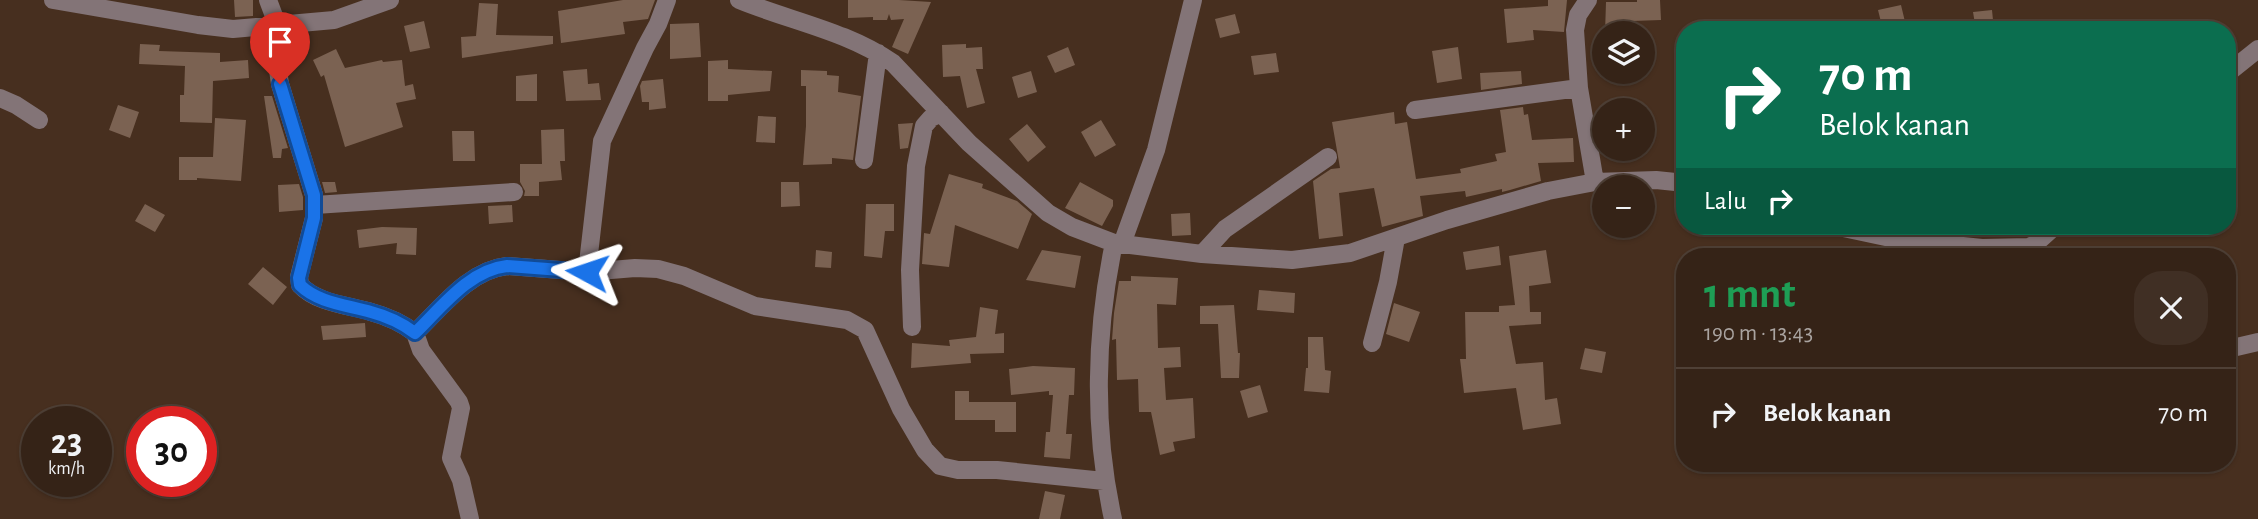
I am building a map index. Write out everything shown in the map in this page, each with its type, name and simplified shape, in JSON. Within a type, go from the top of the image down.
[{"type":"street","points":[[53,0],[233,29],[334,20],[390,0]]},
{"type":"street","points":[[268,0],[277,24],[276,56],[280,84],[314,195],[315,205],[300,268],[300,285],[314,297],[375,313],[404,325],[415,333],[421,351],[459,402],[459,418],[451,458],[465,491],[470,519]]},
{"type":"street","points":[[587,272],[601,141],[667,0]]},
{"type":"street","points":[[738,0],[838,35],[878,53],[893,63],[969,143],[1048,213],[1072,228],[1118,243],[1202,254],[1293,260],[1350,253],[1447,220],[1536,194],[1592,182]]},
{"type":"street","points":[[1112,519],[1104,481],[1099,351],[1102,308],[1118,243],[1156,150],[1193,0]]},
{"type":"street","points":[[1588,0],[1575,23],[1579,88],[1594,175]]},
{"type":"street","points":[[2236,67],[2258,49]]},
{"type":"street","points":[[864,160],[878,53]]},
{"type":"street","points":[[1415,110],[1579,88]]},
{"type":"street","points":[[0,98],[39,120]]},
{"type":"street","points":[[912,327],[910,270],[916,166],[925,126],[931,118],[941,113]]},
{"type":"street","points":[[1202,254],[1225,229],[1328,156]]},
{"type":"street","points":[[1655,180],[1676,182]]},
{"type":"street","points":[[315,205],[514,192]]},
{"type":"street","points":[[1876,235],[1982,248],[2027,248]]},
{"type":"street","points":[[1372,343],[1396,238]]},
{"type":"street","points":[[415,333],[468,282],[496,267],[587,272],[658,269],[684,276],[755,306],[847,320],[865,330],[901,409],[925,450],[940,466],[958,470],[998,470],[1104,481]]},
{"type":"street","points":[[2236,347],[2258,342]]},
{"type":"building","points":[[234,0],[253,0],[253,16],[235,17]]},
{"type":"building","points":[[623,0],[655,0],[648,19],[623,22],[625,34],[561,43],[558,11]]},
{"type":"building","points":[[848,0],[931,2],[908,54],[892,47],[904,19],[891,20],[889,14],[887,20],[873,20],[873,17],[848,18]]},
{"type":"building","points":[[1548,0],[1567,0],[1564,32],[1533,30],[1534,40],[1507,43],[1504,9],[1548,6]]},
{"type":"building","points":[[1660,0],[1661,20],[1605,21],[1606,2]]},
{"type":"building","points":[[479,3],[498,4],[496,35],[553,36],[553,44],[462,58],[461,37],[476,36]]},
{"type":"building","points":[[1901,5],[1905,21],[1881,21],[1878,10]]},
{"type":"building","points":[[1992,10],[1993,21],[1974,21],[1973,12]]},
{"type":"building","points":[[1235,14],[1240,33],[1220,38],[1215,19]]},
{"type":"building","points":[[424,21],[430,48],[410,52],[404,26]]},
{"type":"building","points":[[699,23],[701,57],[670,59],[670,24]]},
{"type":"building","points":[[140,44],[160,45],[159,51],[220,53],[220,62],[248,60],[249,78],[213,81],[212,123],[180,122],[180,95],[184,95],[185,66],[139,64]]},
{"type":"building","points":[[966,44],[966,48],[982,47],[983,69],[976,69],[985,103],[967,108],[960,76],[943,77],[942,45]]},
{"type":"building","points":[[1068,47],[1075,65],[1055,73],[1047,56]]},
{"type":"building","points":[[1458,47],[1462,79],[1437,83],[1432,51]]},
{"type":"building","points":[[336,49],[345,68],[382,60],[402,60],[405,86],[413,84],[416,99],[396,103],[403,127],[345,147],[324,75],[321,77],[313,60]]},
{"type":"building","points":[[1276,53],[1279,72],[1254,75],[1251,56]]},
{"type":"building","points":[[728,60],[728,69],[772,71],[770,91],[728,95],[728,101],[708,101],[708,61]]},
{"type":"building","points":[[587,69],[588,84],[599,83],[601,100],[566,101],[563,71]]},
{"type":"building","points":[[801,70],[827,71],[827,75],[839,76],[838,92],[861,96],[853,160],[832,158],[832,164],[803,165],[806,86],[801,86]]},
{"type":"building","points":[[1031,71],[1037,92],[1018,98],[1012,77]]},
{"type":"building","points":[[1521,71],[1522,84],[1481,90],[1480,73]]},
{"type":"building","points":[[537,74],[537,101],[516,101],[516,76]]},
{"type":"building","points":[[663,79],[666,108],[649,110],[649,102],[642,102],[642,81]]},
{"type":"building","points":[[264,96],[272,96],[288,148],[282,149],[281,158],[273,158]]},
{"type":"building","points":[[118,105],[139,112],[130,138],[109,130]]},
{"type":"building","points":[[1523,107],[1524,115],[1528,114],[1532,140],[1573,138],[1574,162],[1538,163],[1541,181],[1502,192],[1502,189],[1466,197],[1465,191],[1420,196],[1423,216],[1382,227],[1374,188],[1339,193],[1343,236],[1319,239],[1313,181],[1331,169],[1340,168],[1332,122],[1394,112],[1395,124],[1407,122],[1416,179],[1461,173],[1460,169],[1497,161],[1495,154],[1506,152],[1500,110]]},
{"type":"building","points":[[758,116],[776,117],[775,143],[756,142]]},
{"type":"building","points":[[215,118],[246,120],[241,181],[197,178],[179,180],[179,157],[213,157]]},
{"type":"building","points":[[1101,120],[1116,145],[1095,157],[1081,132]]},
{"type":"building","points":[[913,123],[908,148],[900,149],[898,124]]},
{"type":"building","points":[[1027,124],[1046,147],[1028,162],[1009,139]]},
{"type":"building","points":[[564,129],[565,161],[560,161],[562,180],[539,182],[539,196],[524,196],[525,191],[520,182],[520,164],[542,164],[541,130]]},
{"type":"building","points":[[452,131],[474,131],[475,161],[453,161]]},
{"type":"building","points":[[949,174],[983,184],[982,188],[1017,201],[1032,214],[1018,249],[955,225],[949,267],[922,264],[924,233],[930,234]]},
{"type":"building","points":[[322,182],[335,182],[337,192],[325,193]]},
{"type":"building","points":[[781,182],[799,182],[800,206],[781,207]]},
{"type":"building","points":[[1080,182],[1113,200],[1113,206],[1102,226],[1065,208]]},
{"type":"building","points":[[299,184],[303,210],[279,212],[278,185]]},
{"type":"building","points":[[145,204],[165,215],[155,232],[135,221]]},
{"type":"building","points":[[866,204],[894,204],[894,231],[885,231],[882,258],[864,256]]},
{"type":"building","points":[[512,205],[513,222],[489,224],[488,206]]},
{"type":"building","points":[[1190,213],[1191,235],[1172,236],[1171,214]]},
{"type":"building","points":[[382,227],[417,228],[416,255],[396,254],[397,243],[359,248],[357,230]]},
{"type":"building","points":[[1499,246],[1501,265],[1466,270],[1463,252]]},
{"type":"building","points":[[816,250],[832,252],[831,268],[815,267]]},
{"type":"building","points":[[1042,250],[1081,256],[1075,288],[1026,280]]},
{"type":"building","points":[[1546,250],[1551,283],[1529,286],[1530,312],[1541,312],[1541,324],[1509,326],[1516,364],[1543,362],[1545,400],[1557,398],[1561,424],[1523,430],[1516,388],[1464,393],[1460,359],[1466,359],[1465,312],[1499,312],[1499,306],[1515,305],[1509,256]]},
{"type":"building","points":[[263,267],[287,287],[273,305],[248,284]]},
{"type":"building","points":[[1131,276],[1178,278],[1176,305],[1157,304],[1158,348],[1180,347],[1181,367],[1164,368],[1166,400],[1193,398],[1195,438],[1173,442],[1175,451],[1160,455],[1151,412],[1139,412],[1138,379],[1117,380],[1116,339],[1112,340],[1114,313],[1119,281],[1131,281]]},
{"type":"building","points":[[1259,290],[1295,293],[1294,313],[1257,310]]},
{"type":"building","points":[[1394,303],[1420,312],[1409,342],[1386,334]]},
{"type":"building","points":[[1234,305],[1240,353],[1239,378],[1221,378],[1218,324],[1200,324],[1200,306]]},
{"type":"building","points":[[980,307],[998,310],[995,334],[1004,333],[1004,353],[970,354],[971,363],[911,368],[912,343],[950,346],[949,340],[976,337]]},
{"type":"building","points":[[365,323],[366,337],[323,340],[321,326]]},
{"type":"building","points":[[1308,337],[1323,337],[1325,370],[1331,371],[1329,393],[1304,391],[1308,368]]},
{"type":"building","points":[[1585,348],[1606,352],[1602,373],[1580,369]]},
{"type":"building","points":[[1033,366],[1075,368],[1074,395],[1069,395],[1066,434],[1072,434],[1070,459],[1044,457],[1046,432],[1050,432],[1053,395],[1049,395],[1049,391],[1011,395],[1009,369]]},
{"type":"building","points":[[1260,385],[1268,412],[1248,418],[1240,391]]},
{"type":"building","points":[[955,391],[969,391],[969,402],[1016,402],[1016,432],[995,432],[995,420],[955,420]]},
{"type":"building","points":[[1045,491],[1065,495],[1060,519],[1039,519]]},
{"type":"route","points":[[280,84],[314,195],[314,218],[299,278],[300,285],[314,297],[375,313],[404,325],[415,333],[468,282],[496,267],[587,272]]}]
